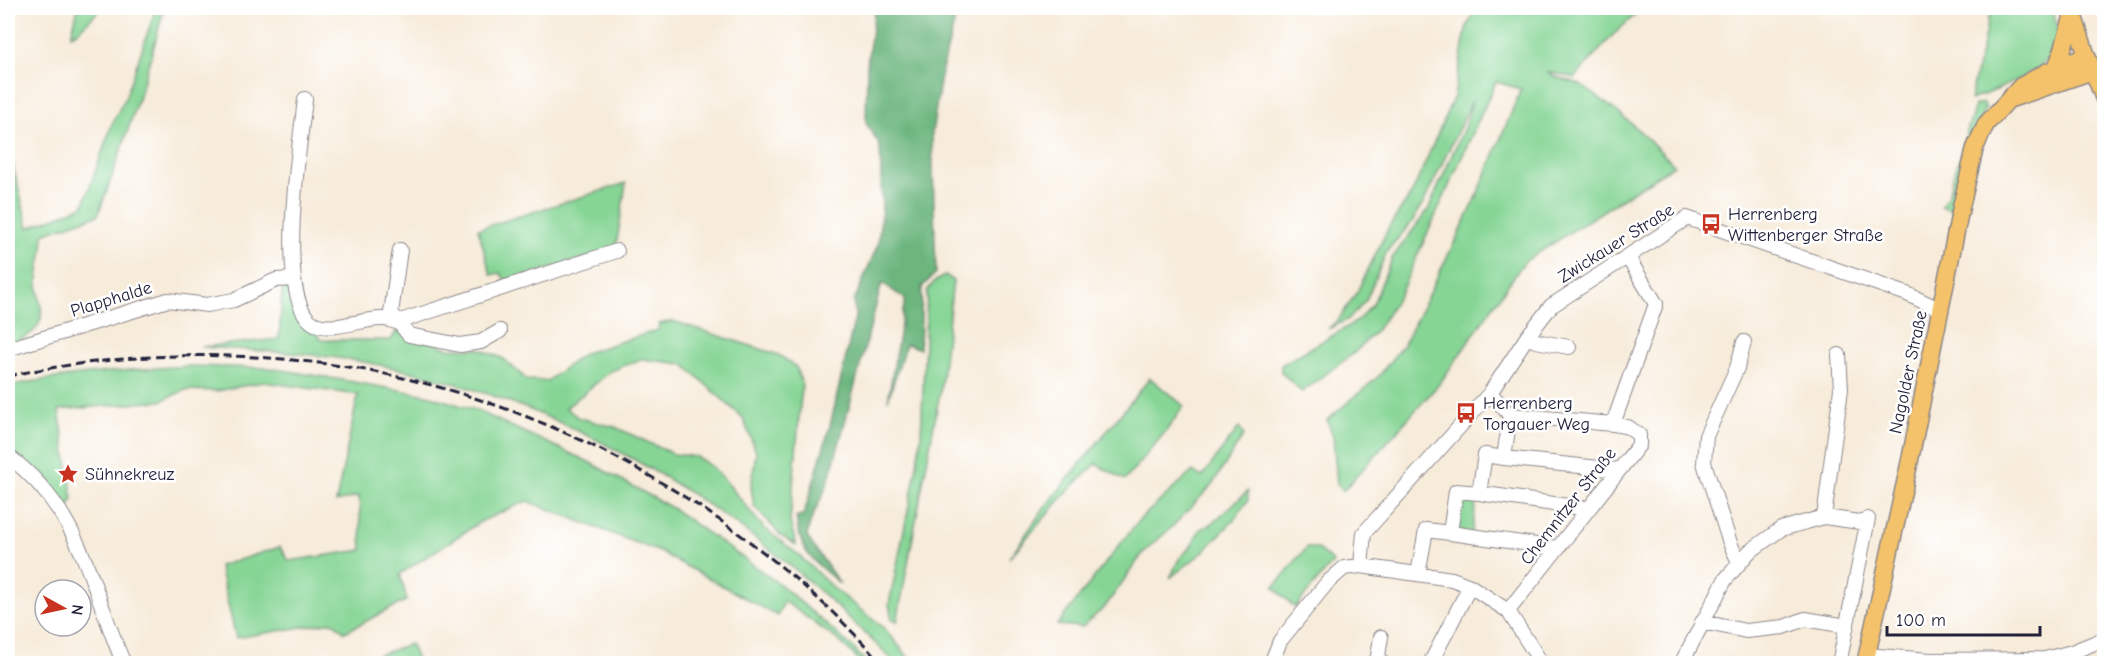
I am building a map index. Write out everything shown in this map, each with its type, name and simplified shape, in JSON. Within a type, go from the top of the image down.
[{"type":"main road","points":[[2072,11],[2104,99]]},
{"type":"main road","points":[[2056,68],[2072,11]]},
{"type":"main road","name":"Nagolder Straße","points":[[1865,659],[1941,310],[1971,159],[1986,124],[2027,81],[2056,68],[2090,64]]},
{"type":"main road","name":"Nagolder Straße","points":[[2011,99],[2090,64]]},
{"type":"street","points":[[305,99],[292,228],[291,264],[300,304],[305,314],[314,323],[326,326],[383,319],[397,322],[617,251]]},
{"type":"street","name":"Zwickauer Straße","points":[[1361,566],[1364,534],[1490,393],[1527,336],[1551,306],[1687,218],[1907,294],[1941,310]]},
{"type":"street","points":[[400,250],[391,313],[409,335],[460,345],[481,342],[500,331]]},
{"type":"street","points":[[1612,424],[1656,304],[1627,256]]},
{"type":"street","name":"Plapphalde","points":[[8,349],[168,300],[207,305],[234,300],[276,280],[294,279]]},
{"type":"street","points":[[1527,336],[1536,341],[1569,348]]},
{"type":"street","points":[[1739,562],[1730,543],[1704,463],[1706,436],[1737,368],[1744,342]]},
{"type":"street","points":[[1824,517],[1841,389],[1839,355]]},
{"type":"street","points":[[1490,393],[1510,415],[1504,458]]},
{"type":"street","name":"Chemnitzer Straße","points":[[1508,611],[1639,445],[1639,435],[1628,427],[1510,415]]},
{"type":"street","points":[[1479,493],[1485,455],[1618,470]]},
{"type":"street","points":[[8,456],[45,489],[65,518],[86,563],[124,663]]},
{"type":"street","points":[[1450,532],[1456,491],[1588,509]]},
{"type":"street","points":[[1682,663],[1725,580],[1739,562],[1781,529],[1824,517],[1867,521],[1839,663]]},
{"type":"street","points":[[1418,574],[1426,530],[1558,548]]},
{"type":"street","points":[[1271,663],[1280,641],[1327,583],[1344,568],[1361,566],[1452,579],[1470,586],[1508,611],[1542,663]]},
{"type":"street","points":[[1430,663],[1470,586]]},
{"type":"street","points":[[1702,622],[1746,632],[1784,627],[1805,619],[1847,627]]},
{"type":"street","points":[[1381,637],[1377,663],[1384,663]]},
{"type":"street","points":[[1865,659],[1932,662],[2045,659],[2072,652],[2104,639]]},
{"type":"green space","points":[[78,8],[102,8],[71,35]]},
{"type":"green space","points":[[156,8],[164,8],[150,60],[98,215],[43,234],[38,279],[41,319],[29,335],[8,344],[8,144],[28,228],[83,206],[112,124],[126,96]]},
{"type":"green space","points":[[875,8],[897,8],[897,12],[912,14],[938,8],[958,8],[942,69],[932,133],[936,273],[922,287],[920,349],[906,344],[888,400],[905,299],[882,283],[828,482],[808,530],[807,537],[840,584],[809,556],[801,540],[796,517],[804,514],[830,426],[855,317],[854,301],[878,244],[882,208],[880,146],[866,123],[867,64]]},
{"type":"green space","points":[[1476,8],[1643,8],[1613,35],[1575,78],[1548,72],[1555,77],[1578,84],[1595,95],[1630,123],[1674,165],[1524,262],[1440,383],[1343,491],[1337,484],[1333,436],[1327,420],[1379,376],[1405,342],[1475,201],[1521,89],[1496,82],[1400,294],[1376,331],[1354,353],[1302,392],[1281,372],[1281,365],[1356,322],[1373,304],[1392,258],[1428,210],[1466,123],[1472,101],[1422,206],[1412,222],[1387,251],[1366,300],[1349,319],[1328,329],[1339,319],[1357,292],[1389,227],[1412,193],[1454,96],[1466,29]]},
{"type":"green space","points":[[1991,8],[2052,8],[2059,39],[2056,49],[2048,59],[2023,77],[1970,100]]},
{"type":"green space","points":[[1983,103],[1986,108],[1970,136],[1953,211],[1941,206],[1947,198],[1975,105]]},
{"type":"green space","points":[[626,183],[616,248],[507,282],[500,273],[491,275],[478,229]]},
{"type":"green space","points":[[946,275],[953,281],[941,387],[897,622],[892,620],[889,604],[921,436],[927,291],[934,282]]},
{"type":"green space","points":[[287,288],[321,340],[391,340],[397,330],[448,348],[480,349],[504,359],[527,380],[547,381],[585,353],[658,330],[659,324],[673,321],[779,355],[796,367],[802,384],[790,521],[796,545],[781,536],[754,506],[751,487],[756,452],[743,418],[683,364],[641,359],[611,371],[566,408],[579,418],[615,427],[673,454],[697,457],[711,466],[763,527],[885,629],[913,663],[895,663],[804,577],[751,535],[695,496],[637,461],[576,430],[514,403],[450,382],[385,366],[316,355],[200,347],[279,339],[282,291]]},
{"type":"green space","points":[[192,366],[269,368],[427,395],[478,411],[587,461],[672,508],[781,585],[851,646],[867,663],[862,663],[839,641],[784,601],[778,616],[660,552],[527,501],[480,522],[400,574],[407,600],[345,632],[333,622],[236,638],[219,566],[280,547],[289,561],[362,550],[359,496],[336,502],[358,395],[264,382],[217,391],[185,390],[161,401],[59,410],[73,499],[66,511],[8,451],[8,386],[99,373]]},
{"type":"green space","points":[[1150,378],[1184,406],[1166,431],[1125,480],[1096,464],[1068,491],[1009,558],[1045,507]]},
{"type":"green space","points":[[1239,427],[1244,435],[1212,485],[1173,526],[1143,553],[1105,607],[1082,627],[1057,625],[1139,520],[1193,471],[1202,477]]},
{"type":"green space","points":[[1248,491],[1248,500],[1233,521],[1202,553],[1170,578],[1179,559],[1192,545],[1200,529],[1210,525]]},
{"type":"green space","points":[[1461,496],[1476,500],[1472,533],[1457,531]]},
{"type":"green space","points":[[1307,547],[1318,549],[1333,562],[1295,608],[1274,587]]},
{"type":"green space","points":[[410,644],[419,663],[355,663]]},
{"type":"railway","points":[[8,376],[117,360],[228,356],[302,361],[383,374],[464,395],[543,423],[619,459],[692,502],[761,551],[825,605],[882,664]]},
{"type":"place","name":"Herrenberg Wittenberger Straße","points":[[1711,224]]},
{"type":"place","name":"Herrenberg Torgauer Weg","points":[[1466,413]]},
{"type":"place","name":"Sühnekreuz","points":[[68,474]]}]
